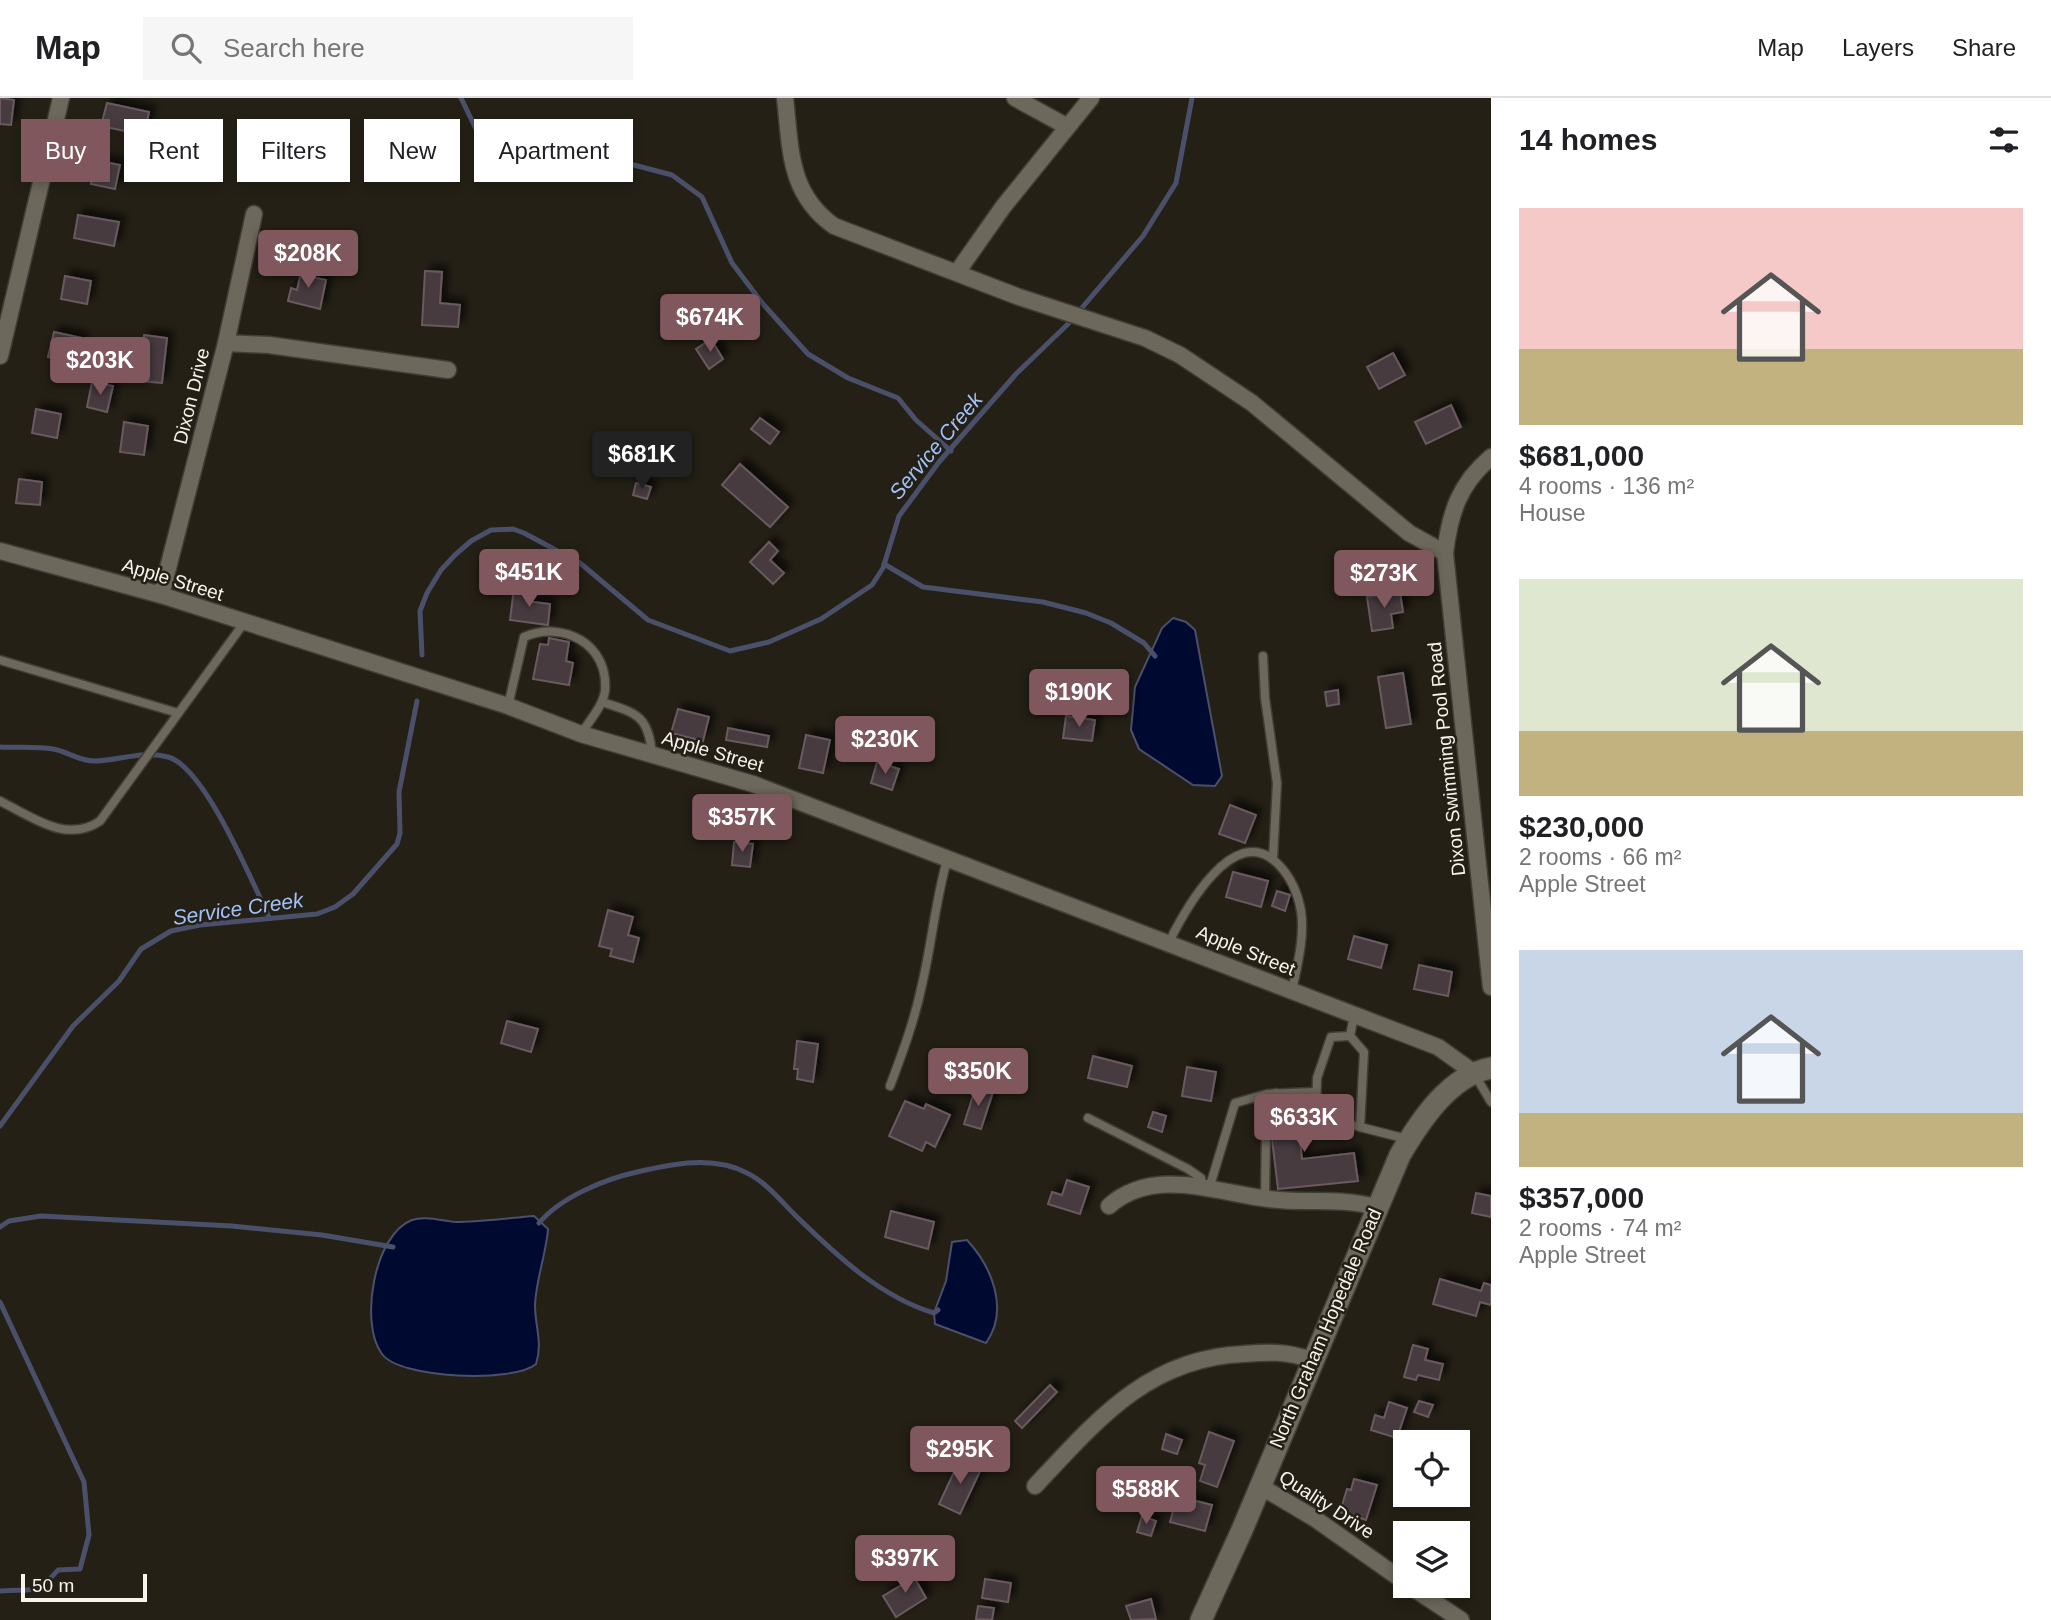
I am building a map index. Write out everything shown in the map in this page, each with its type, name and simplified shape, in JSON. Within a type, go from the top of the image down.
[{"type":"street","points":[[1,348],[61,98]]},
{"type":"street","points":[[785,98],[790,161],[796,180],[811,206],[834,226],[958,271],[1019,297],[1145,338],[1180,355],[1252,403],[1409,533],[1445,553]]},
{"type":"street","points":[[1016,98],[1066,127]]},
{"type":"street","points":[[958,271],[1066,127],[1091,98]]},
{"type":"street","points":[[226,343],[254,214]]},
{"type":"street","name":"Dixon Drive","points":[[161,595],[226,343],[269,345],[448,370]]},
{"type":"street","name":"Dixon Swimming Pool Road","points":[[1491,457],[1469,480],[1456,501],[1445,553],[1491,987]]},
{"type":"street","name":"Apple Street","points":[[0,551],[161,595],[244,624],[508,706],[581,734],[753,783],[1438,1047],[1482,1070]]},
{"type":"street","name":"North Graham Hopedale Road","points":[[1201,1620],[1375,1207],[1409,1139],[1434,1106],[1482,1070]]},
{"type":"street","points":[[1110,1206],[1132,1191],[1148,1186],[1178,1184],[1265,1199],[1359,1202],[1375,1207]]},
{"type":"street","points":[[1035,1486],[1119,1402],[1169,1369],[1195,1360],[1256,1352],[1275,1351],[1311,1360]]},
{"type":"street","name":"Quality Drive","points":[[1259,1486],[1314,1518],[1393,1574]]},
{"type":"street","points":[[1428,1598],[1461,1620]]},
{"type":"lane","points":[[0,801],[59,829],[78,832],[100,821],[244,624]]},
{"type":"lane","points":[[508,706],[524,637],[541,630],[571,633],[593,652],[603,666],[605,691],[602,702],[581,734]]},
{"type":"lane","points":[[1263,656],[1262,672],[1277,783],[1273,859]]},
{"type":"lane","points":[[0,660],[178,713]]},
{"type":"lane","points":[[602,702],[625,709],[646,725],[650,730],[652,755]]},
{"type":"lane","points":[[1168,942],[1195,893],[1233,858],[1254,853],[1273,859],[1285,872],[1302,913],[1292,991]]},
{"type":"lane","points":[[890,1086],[909,1034],[922,986],[939,886],[948,857]]},
{"type":"lane","points":[[1350,1036],[1354,1016]]},
{"type":"lane","points":[[1350,1036],[1331,1037],[1317,1079],[1316,1115],[1409,1139]]},
{"type":"lane","points":[[1350,1036],[1364,1052],[1360,1127]]},
{"type":"lane","points":[[1482,1070],[1491,1102]]},
{"type":"lane","points":[[1205,1189],[1235,1104],[1276,1093],[1316,1092]]},
{"type":"lane","points":[[1265,1199],[1266,1131],[1276,1093]]},
{"type":"lane","points":[[1088,1118],[1188,1169],[1201,1178],[1205,1189]]},
{"type":"water","points":[[1173,618],[1186,622],[1195,630],[1222,776],[1215,786],[1193,785],[1139,749],[1131,730],[1135,687],[1162,628]]},
{"type":"water","points":[[534,1216],[548,1229],[535,1305],[539,1349],[536,1364],[505,1374],[458,1376],[411,1369],[382,1354],[375,1340],[371,1302],[380,1261],[388,1243],[399,1229],[417,1219],[460,1222]]},
{"type":"water","points":[[967,1240],[983,1262],[995,1288],[997,1316],[986,1343],[935,1324],[934,1313],[946,1281],[952,1242]]},
{"type":"building","points":[[0,98],[14,100],[11,125],[0,124]]},
{"type":"building","points":[[107,103],[149,112],[147,119],[124,119],[124,131],[110,128],[110,119],[103,119]]},
{"type":"building","points":[[110,163],[120,165],[115,189],[91,184],[110,182]]},
{"type":"building","points":[[78,215],[119,222],[114,246],[74,238]]},
{"type":"building","points":[[302,268],[313,271],[312,277],[326,280],[320,309],[288,301],[291,288],[297,290]]},
{"type":"building","points":[[425,271],[442,272],[440,303],[460,305],[458,327],[422,325]]},
{"type":"building","points":[[65,276],[91,281],[87,304],[61,299]]},
{"type":"building","points":[[685,304],[698,323],[685,333],[671,313]]},
{"type":"building","points":[[54,332],[82,338],[76,363],[48,357]]},
{"type":"building","points":[[144,335],[167,338],[162,383],[139,381]]},
{"type":"building","points":[[711,339],[723,359],[709,369],[696,349]]},
{"type":"building","points":[[1393,353],[1405,375],[1379,389],[1367,367]]},
{"type":"building","points":[[92,382],[113,386],[107,412],[87,407]]},
{"type":"building","points":[[1451,405],[1461,427],[1426,444],[1415,422]]},
{"type":"building","points":[[36,409],[61,414],[57,438],[32,433]]},
{"type":"building","points":[[760,418],[779,432],[770,444],[751,429]]},
{"type":"building","points":[[124,422],[148,426],[144,455],[120,452]]},
{"type":"building","points":[[740,464],[788,507],[770,527],[722,485]]},
{"type":"building","points":[[19,479],[42,482],[40,505],[16,503]]},
{"type":"building","points":[[636,483],[651,487],[647,499],[633,495]]},
{"type":"building","points":[[769,542],[778,551],[770,560],[784,573],[773,584],[750,562]]},
{"type":"building","points":[[514,588],[527,589],[526,601],[550,604],[548,625],[510,620]]},
{"type":"building","points":[[1400,592],[1403,612],[1391,614],[1393,628],[1372,631],[1367,597]]},
{"type":"building","points":[[549,638],[569,642],[566,661],[573,663],[569,685],[533,679],[540,644],[548,645]]},
{"type":"building","points":[[1403,673],[1411,724],[1386,728],[1378,677]]},
{"type":"building","points":[[1338,690],[1339,704],[1327,706],[1325,692]]},
{"type":"building","points":[[678,709],[709,717],[703,741],[671,733]]},
{"type":"building","points":[[1066,716],[1095,720],[1092,741],[1063,738]]},
{"type":"building","points":[[728,728],[769,736],[767,747],[726,740]]},
{"type":"building","points":[[806,735],[830,740],[823,773],[799,768]]},
{"type":"building","points":[[877,762],[899,769],[892,790],[871,783]]},
{"type":"building","points":[[1230,805],[1256,815],[1245,843],[1219,834]]},
{"type":"building","points":[[734,842],[753,844],[750,867],[732,865]]},
{"type":"building","points":[[1233,872],[1268,881],[1261,907],[1226,897]]},
{"type":"building","points":[[1277,891],[1290,895],[1285,911],[1272,906]]},
{"type":"building","points":[[608,910],[633,917],[628,935],[639,938],[633,962],[610,956],[612,949],[599,946]]},
{"type":"building","points":[[1354,936],[1387,945],[1381,968],[1348,959]]},
{"type":"building","points":[[1419,965],[1452,972],[1448,996],[1414,989]]},
{"type":"building","points":[[507,1021],[538,1029],[531,1052],[501,1043]]},
{"type":"building","points":[[797,1041],[818,1044],[813,1082],[797,1079],[798,1069],[794,1069]]},
{"type":"building","points":[[1093,1056],[1132,1066],[1127,1087],[1088,1078]]},
{"type":"building","points":[[1187,1067],[1216,1072],[1211,1101],[1182,1096]]},
{"type":"building","points":[[976,1086],[993,1092],[981,1129],[964,1124]]},
{"type":"building","points":[[905,1101],[924,1109],[926,1104],[950,1115],[935,1147],[926,1142],[922,1151],[889,1136]]},
{"type":"building","points":[[1279,1101],[1308,1103],[1299,1130],[1302,1159],[1354,1153],[1358,1181],[1278,1189],[1271,1131]]},
{"type":"building","points":[[1153,1112],[1166,1116],[1162,1132],[1148,1127]]},
{"type":"building","points":[[1067,1180],[1089,1187],[1080,1214],[1048,1204],[1052,1192],[1062,1195]]},
{"type":"building","points":[[1476,1193],[1491,1196],[1491,1217],[1472,1213]]},
{"type":"building","points":[[891,1211],[934,1222],[928,1249],[885,1237]]},
{"type":"building","points":[[1440,1279],[1481,1291],[1484,1283],[1491,1285],[1491,1305],[1480,1302],[1476,1316],[1433,1304]]},
{"type":"building","points":[[1413,1345],[1428,1349],[1425,1360],[1443,1364],[1439,1380],[1418,1375],[1416,1380],[1404,1377]]},
{"type":"building","points":[[1050,1385],[1057,1392],[1022,1428],[1015,1421]]},
{"type":"building","points":[[1419,1401],[1433,1405],[1428,1417],[1414,1412]]},
{"type":"building","points":[[1389,1402],[1407,1408],[1400,1430],[1393,1430],[1393,1437],[1371,1430],[1375,1415],[1384,1418]]},
{"type":"building","points":[[1209,1432],[1234,1441],[1217,1487],[1200,1481],[1205,1465],[1199,1463]]},
{"type":"building","points":[[1166,1434],[1182,1440],[1177,1454],[1162,1449]]},
{"type":"building","points":[[961,1457],[982,1467],[960,1514],[939,1504]]},
{"type":"building","points":[[1354,1479],[1377,1485],[1366,1520],[1340,1512],[1347,1489],[1351,1490]]},
{"type":"building","points":[[1177,1496],[1212,1505],[1205,1531],[1170,1522]]},
{"type":"building","points":[[1142,1516],[1156,1521],[1151,1536],[1137,1532]]},
{"type":"building","points":[[910,1570],[926,1598],[896,1617],[883,1596],[903,1584],[899,1576]]},
{"type":"building","points":[[985,1579],[1011,1583],[1008,1602],[982,1598]]},
{"type":"building","points":[[1151,1599],[1156,1619],[1131,1620],[1126,1606]]},
{"type":"building","points":[[978,1606],[994,1608],[992,1620],[976,1619]]},
{"type":"waterway","points":[[461,98],[476,129],[513,155],[634,165],[672,175],[702,197],[732,263],[763,304],[808,354],[848,378],[898,398],[916,420],[951,451]]},
{"type":"waterway","name":"Service Creek","points":[[422,655],[420,611],[427,593],[441,570],[455,555],[471,541],[491,530],[513,529],[524,533],[580,563],[648,620],[730,651],[769,642],[821,619],[872,585],[883,568],[899,516],[939,462],[1016,374],[1069,323],[1143,236],[1176,183],[1192,98]]},
{"type":"waterway","points":[[884,564],[923,587],[1043,602],[1086,613],[1111,623],[1144,643],[1155,656]]},
{"type":"waterway","name":"Service Creek","points":[[0,1126],[73,1026],[119,981],[141,949],[171,931],[200,925],[317,914],[335,907],[353,894],[397,844],[400,833],[399,792],[417,701]]},
{"type":"waterway","points":[[0,747],[53,749],[94,761],[158,755],[182,765],[212,803],[269,917]]},
{"type":"waterway","points":[[539,1223],[571,1197],[611,1179],[678,1164],[706,1163],[734,1167],[761,1181],[826,1245],[859,1273],[914,1306],[934,1313],[938,1310]]},
{"type":"waterway","points":[[0,1227],[9,1221],[41,1216],[232,1226],[322,1235],[393,1247]]},
{"type":"waterway","name":"Service Creek","points":[[0,1302],[84,1482],[89,1535],[80,1569],[58,1570],[44,1584],[32,1590],[0,1591]]}]
